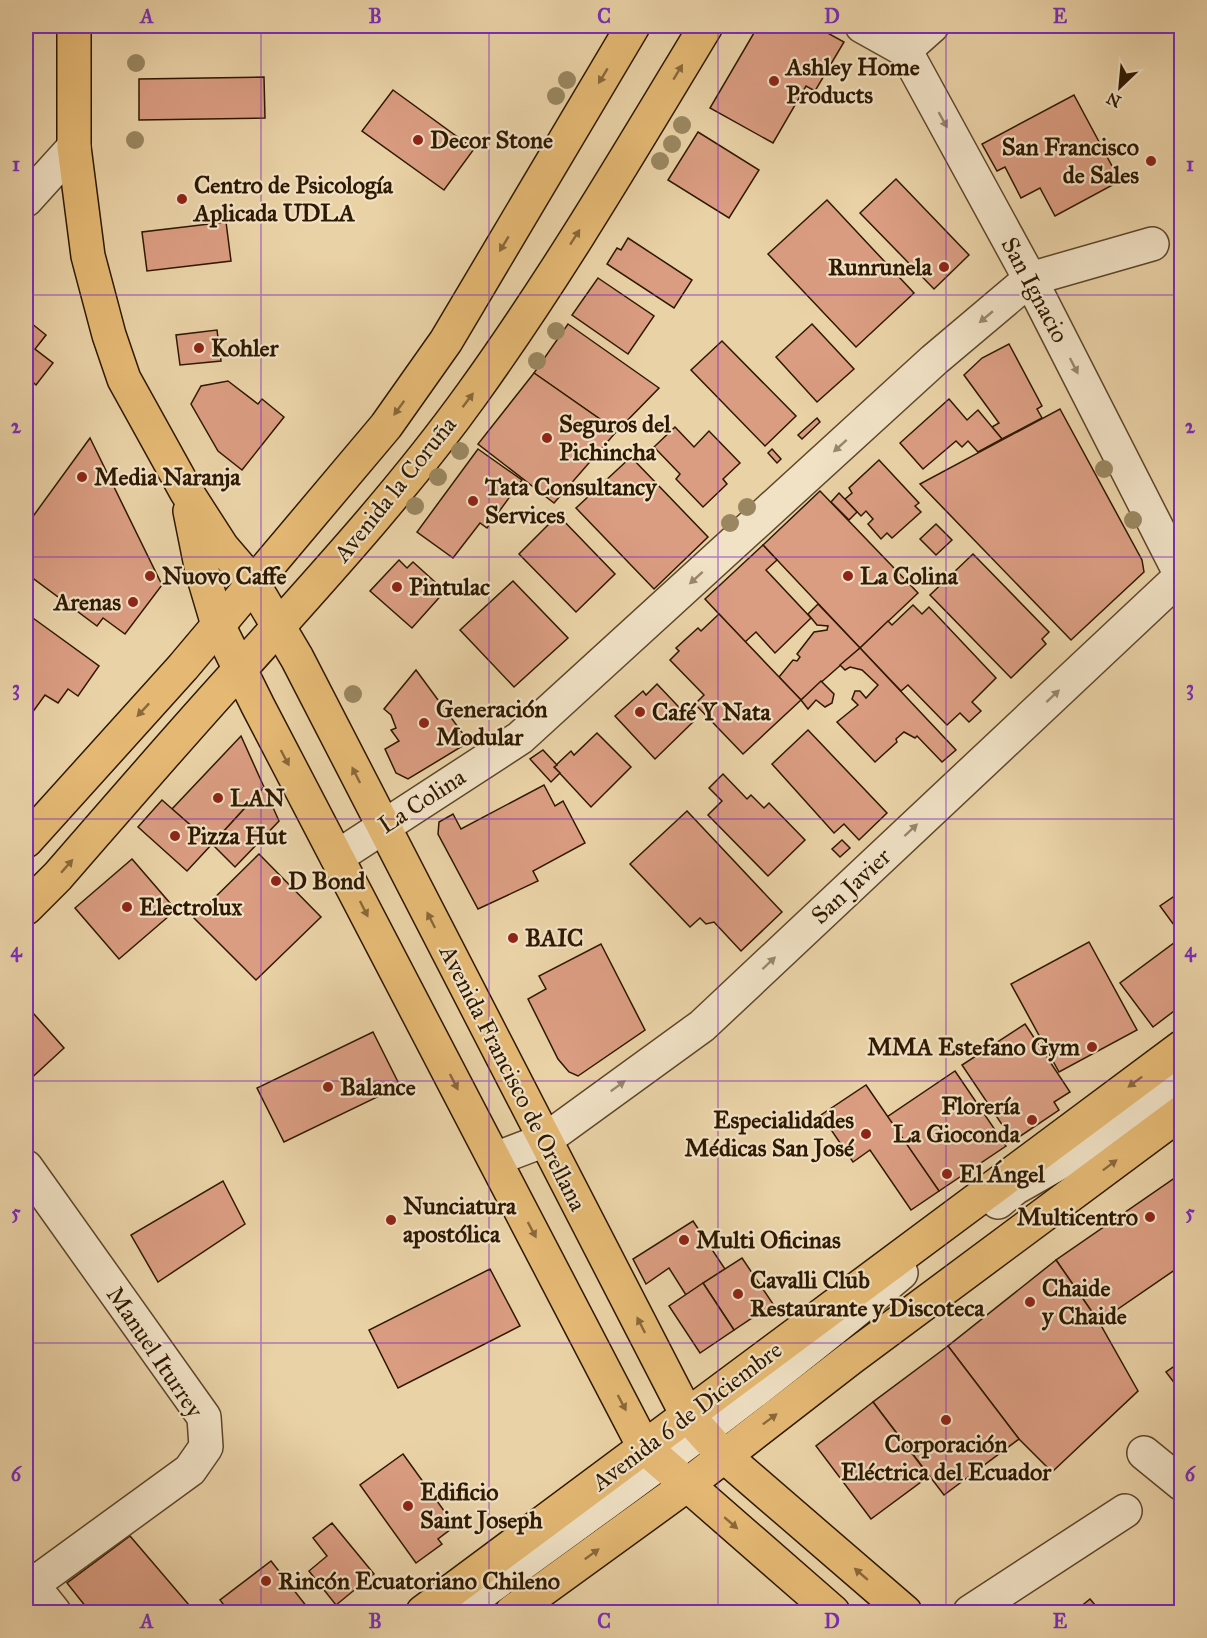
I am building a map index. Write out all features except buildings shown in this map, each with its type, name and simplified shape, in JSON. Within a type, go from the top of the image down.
[{"type":"main road","name":"Avenida Francisco de Orellana","points":[[74,26],[74,147],[88,256],[108,335],[124,379],[186,491],[222,547],[252,582],[297,658],[545,1140],[704,1434],[906,1612]]},
{"type":"main road","name":"Avenida la Coruña","points":[[26,841],[218,625],[386,426],[446,341],[633,26]]},
{"type":"main road","name":"Avenida la Coruña","points":[[26,908],[58,876],[240,668],[351,546],[472,394],[621,168],[706,26]]},
{"type":"main road","name":"Avenida Francisco de Orellana","points":[[186,491],[202,571],[218,625],[495,1160],[653,1455],[833,1612]]},
{"type":"main road","name":"Avenida 6 de Diciembre","points":[[515,1612],[687,1485],[704,1434],[1182,1047]]},
{"type":"main road","name":"Avenida 6 de Diciembre","points":[[704,1434],[1182,1112]]},
{"type":"main road","name":"Avenida 6 de Diciembre","points":[[423,1612],[653,1455]]},
{"type":"street","points":[[862,26],[905,50],[932,26]]},
{"type":"street","name":"San Ignacio","points":[[905,50],[1030,279],[1181,576]]},
{"type":"street","points":[[26,200],[74,147]]},
{"type":"street","name":"La Colina","points":[[337,857],[520,738],[934,360],[1030,279],[1152,244]]},
{"type":"street","name":"San Javier","points":[[495,1160],[545,1140],[702,1026],[1181,576]]},
{"type":"street","points":[[455,1612],[653,1455],[704,1434],[904,1270],[1015,1188],[1112,1133],[1182,1080]]},
{"type":"street","name":"Manuel Iturrey","points":[[26,1167],[204,1417],[206,1447],[190,1470],[29,1581]]},
{"type":"street","points":[[1144,1453],[1182,1484]]},
{"type":"street","points":[[970,1612],[1125,1511]]},
{"type":"street","points":[[29,1581],[54,1612]]},
{"type":"place","name":"Ashley Home Products","points":[[774,81]]},
{"type":"place","name":"Decor Stone","points":[[418,140]]},
{"type":"place","name":"San Francisco de Sales","points":[[1151,161]]},
{"type":"place","name":"Centro de Psicología Aplicada UDLA","points":[[182,199]]},
{"type":"place","name":"Runrunela","points":[[944,267]]},
{"type":"place","name":"Kohler","points":[[199,348]]},
{"type":"place","name":"Seguros del Pichincha","points":[[547,438]]},
{"type":"place","name":"Media Naranja","points":[[82,477]]},
{"type":"place","name":"Tata Consultancy Services","points":[[473,501]]},
{"type":"place","name":"Nuovo Caffe","points":[[150,576]]},
{"type":"place","name":"La Colina","points":[[848,576]]},
{"type":"place","name":"Pintulac","points":[[397,587]]},
{"type":"place","name":"Arenas","points":[[133,602]]},
{"type":"place","name":"Café Y Nata","points":[[640,712]]},
{"type":"place","name":"Generación Modular","points":[[424,723]]},
{"type":"place","name":"LAN","points":[[218,798]]},
{"type":"place","name":"Pizza Hut","points":[[175,836]]},
{"type":"place","name":"D Bond","points":[[276,881]]},
{"type":"place","name":"Electrolux","points":[[127,907]]},
{"type":"place","name":"BAIC","points":[[513,938]]},
{"type":"place","name":"MMA Estefano Gym","points":[[1092,1047]]},
{"type":"place","name":"Balance","points":[[328,1087]]},
{"type":"place","name":"Florería La Gioconda","points":[[1032,1120]]},
{"type":"place","name":"Especialidades Médicas San José","points":[[866,1134]]},
{"type":"place","name":"El Ángel","points":[[947,1174]]},
{"type":"place","name":"Multicentro","points":[[1150,1217]]},
{"type":"place","name":"Nunciatura apostólica","points":[[391,1220]]},
{"type":"place","name":"Multi Oficinas","points":[[684,1240]]},
{"type":"place","name":"Cavalli Club Restaurante y Discoteca","points":[[738,1294]]},
{"type":"place","name":"Chaide y Chaide","points":[[1030,1302]]},
{"type":"place","name":"Corporación Eléctrica del Ecuador","points":[[946,1420]]},
{"type":"place","name":"Edificio Saint Joseph","points":[[408,1506]]},
{"type":"place","name":"Rincón Ecuatoriano Chileno","points":[[266,1581]]}]
